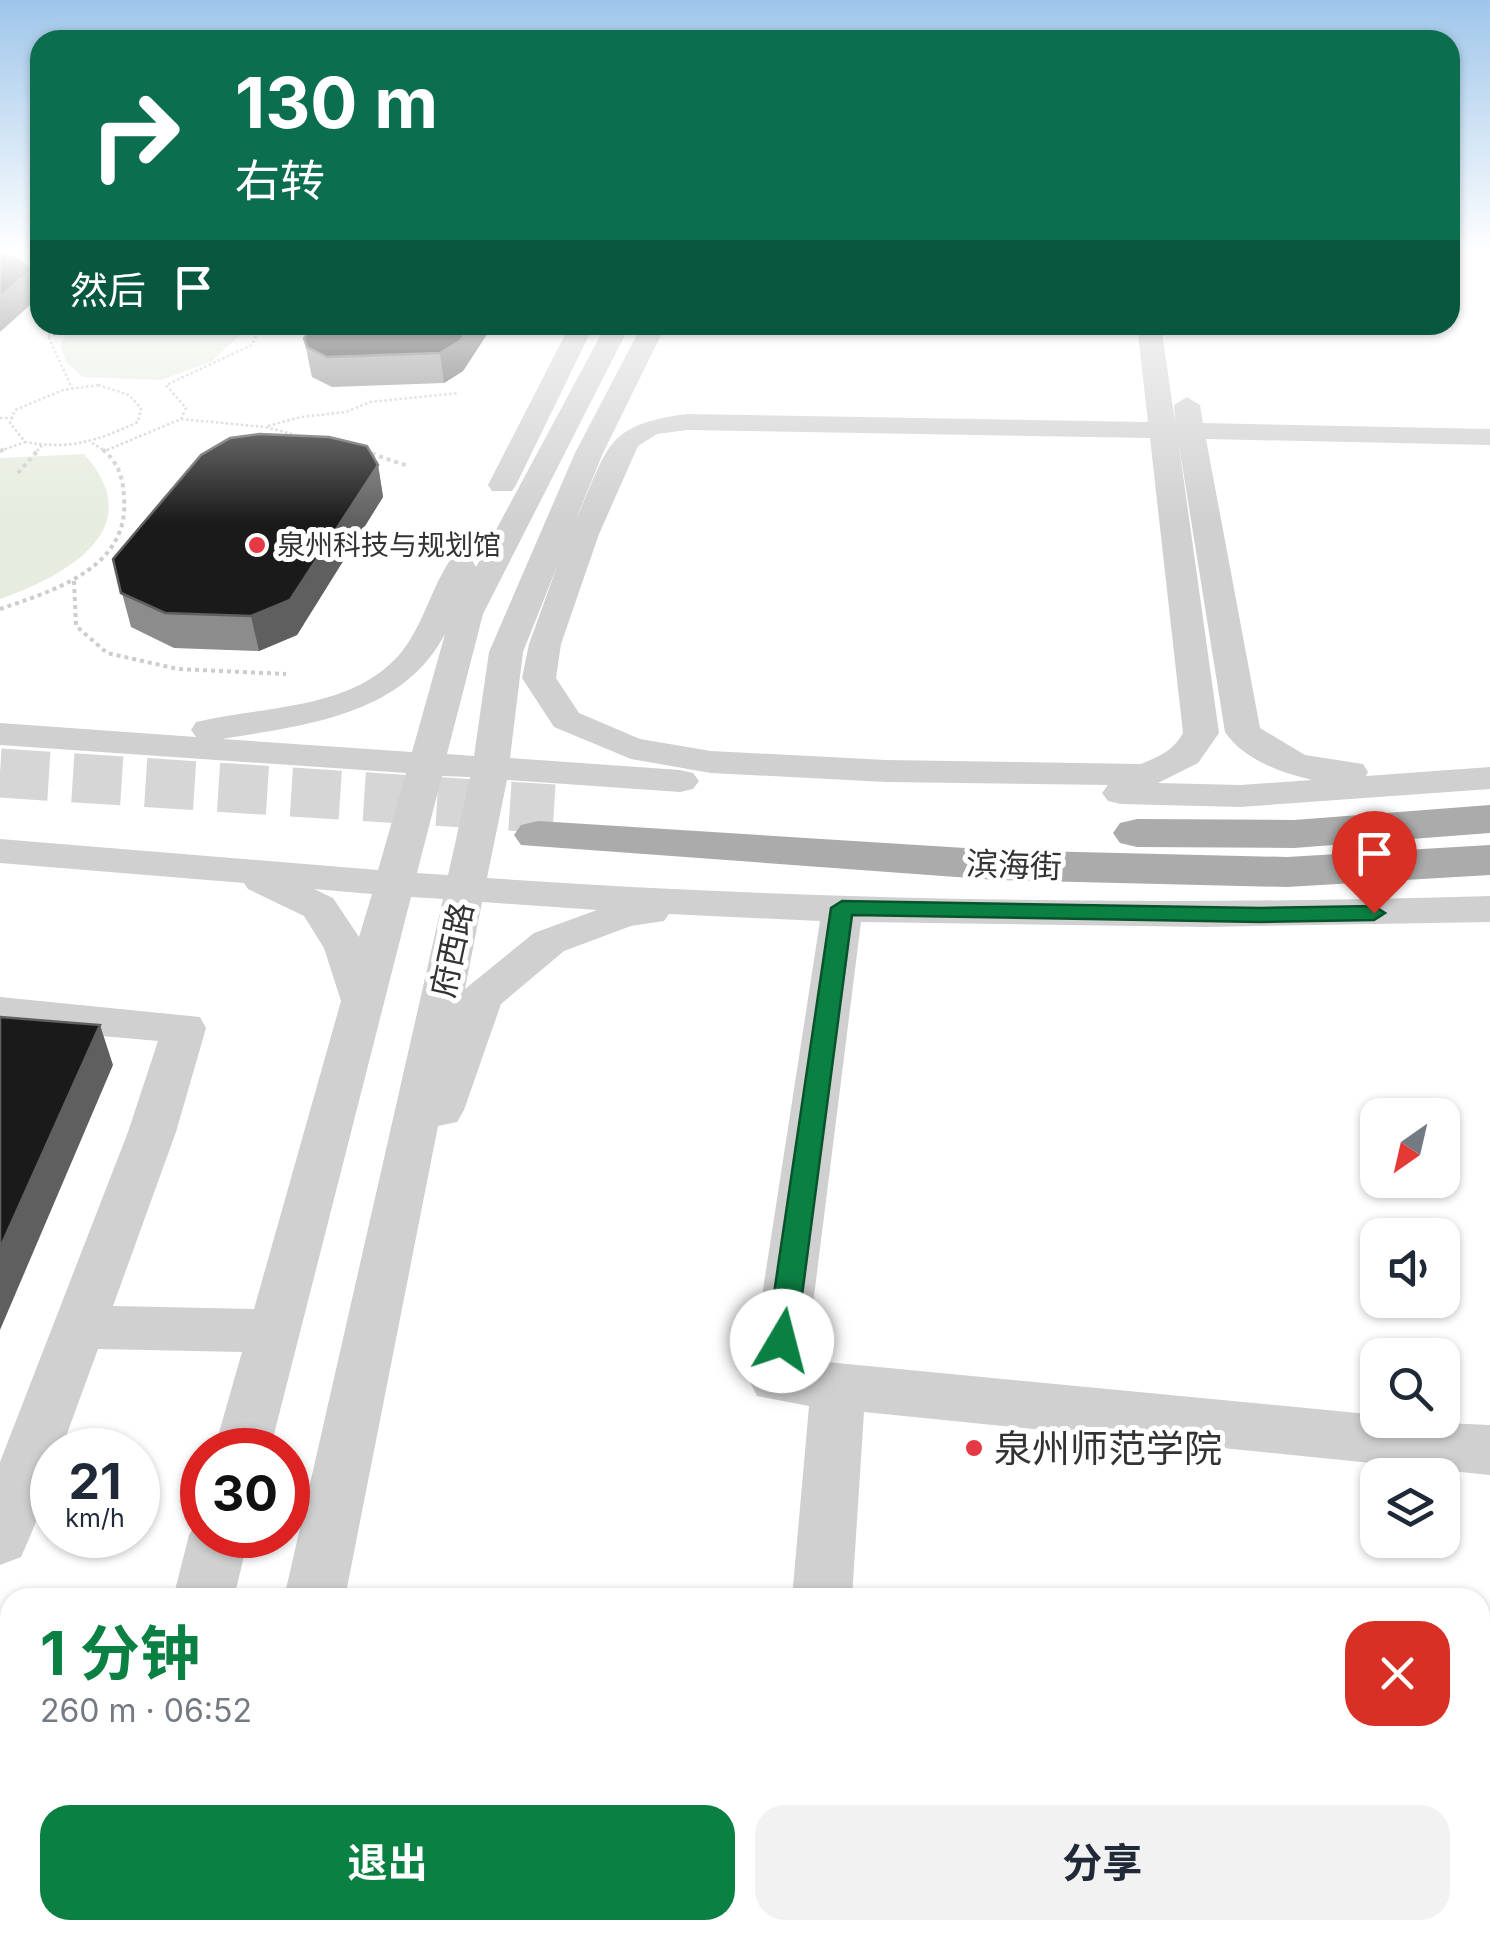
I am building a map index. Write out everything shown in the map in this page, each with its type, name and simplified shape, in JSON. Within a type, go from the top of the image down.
[{"type":"main road","name":"滨海街","points":[[1490,819],[1294,834],[546,822],[997,865],[1287,872],[1490,860]]},
{"type":"street","points":[[0,716],[207,730],[352,700],[394,675],[418,652],[573,342]]},
{"type":"street","points":[[192,745],[362,707],[434,658],[468,614],[609,342]]},
{"type":"street","name":"府西路","points":[[316,1588],[491,766],[506,652],[589,454],[628,375],[660,342]]},
{"type":"street","points":[[1154,342],[1176,425],[1243,732],[1262,750],[1300,765],[1342,773],[1490,760]]},
{"type":"street","points":[[1151,794],[1185,777],[1207,755],[1220,730],[1164,342]]},
{"type":"street","points":[[1174,342],[1176,425],[1201,733],[1193,751],[1170,766],[1144,775],[886,771],[711,762],[631,748],[566,720],[539,678],[545,644],[584,534],[626,442],[650,427],[687,422],[1176,425]]},
{"type":"street","points":[[628,375],[640,395],[656,407],[673,410],[1490,431]]},
{"type":"street","points":[[589,454],[673,410]]},
{"type":"street","points":[[248,1428],[468,614]]},
{"type":"street","points":[[506,652],[528,698],[552,727],[603,756],[729,784]]},
{"type":"street","points":[[1220,730],[1250,756],[1292,774],[1353,788]]},
{"type":"street","points":[[0,734],[729,784],[1240,796],[1490,778]]},
{"type":"street","points":[[0,852],[465,889],[731,904],[1297,916],[1490,909]]},
{"type":"street","points":[[238,870],[319,908],[344,948],[362,999]]},
{"type":"street","points":[[386,1262],[482,997],[549,942],[626,914],[731,904]]},
{"type":"street","points":[[842,908],[776,1380],[1490,1450]]},
{"type":"street","points":[[0,1012],[184,1028],[152,1132],[0,1538]]},
{"type":"street","points":[[79,1327],[274,1331]]},
{"type":"street","points":[[823,1588],[838,1386]]},
{"type":"street","points":[[206,1588],[213,1558]]},
{"type":"path","points":[[51,342],[72,388]]},
{"type":"path","points":[[180,418],[186,408],[166,385],[254,342]]},
{"type":"path","points":[[0,452],[25,442],[92,443],[138,422],[141,408],[132,393],[108,386],[72,388],[40,396],[15,410],[10,423],[25,442]]},
{"type":"path","points":[[265,427],[302,417],[346,412],[370,402],[458,392]]},
{"type":"path","points":[[0,418],[12,418]]},
{"type":"path","points":[[107,450],[180,418],[265,427],[312,440]]},
{"type":"path","points":[[0,609],[74,581],[112,549],[125,524],[123,475],[107,450],[92,443]]},
{"type":"path","points":[[18,474],[42,445]]},
{"type":"path","points":[[358,450],[408,466]]},
{"type":"path","points":[[74,581],[76,626],[107,654],[178,669],[286,674]]},
{"type":"shaded area","points":[[62,342],[232,342],[211,362],[161,380],[83,377],[67,363]]},
{"type":"shaded area","points":[[84,454],[103,481],[109,505],[104,527],[92,546],[73,563],[0,599],[0,458]]},
{"type":"building","points":[[305,342],[458,342],[440,353],[327,357]]},
{"type":"building","name":"泉州科技与规划馆","points":[[259,434],[329,437],[367,446],[378,465],[290,600],[251,616],[165,613],[121,593],[113,559],[201,455],[230,438]]},
{"type":"building","points":[[0,1017],[100,1025],[0,1248]]},
{"type":"tunnel","points":[[0,773],[554,809]]},
{"type":"place","name":"泉州科技与规划馆","points":[[257,545]]},
{"type":"place","name":"泉州师范学院","points":[[974,1448]]},
{"type":"route","points":[[782,1341],[842,908],[1297,916],[1374,913]]}]
